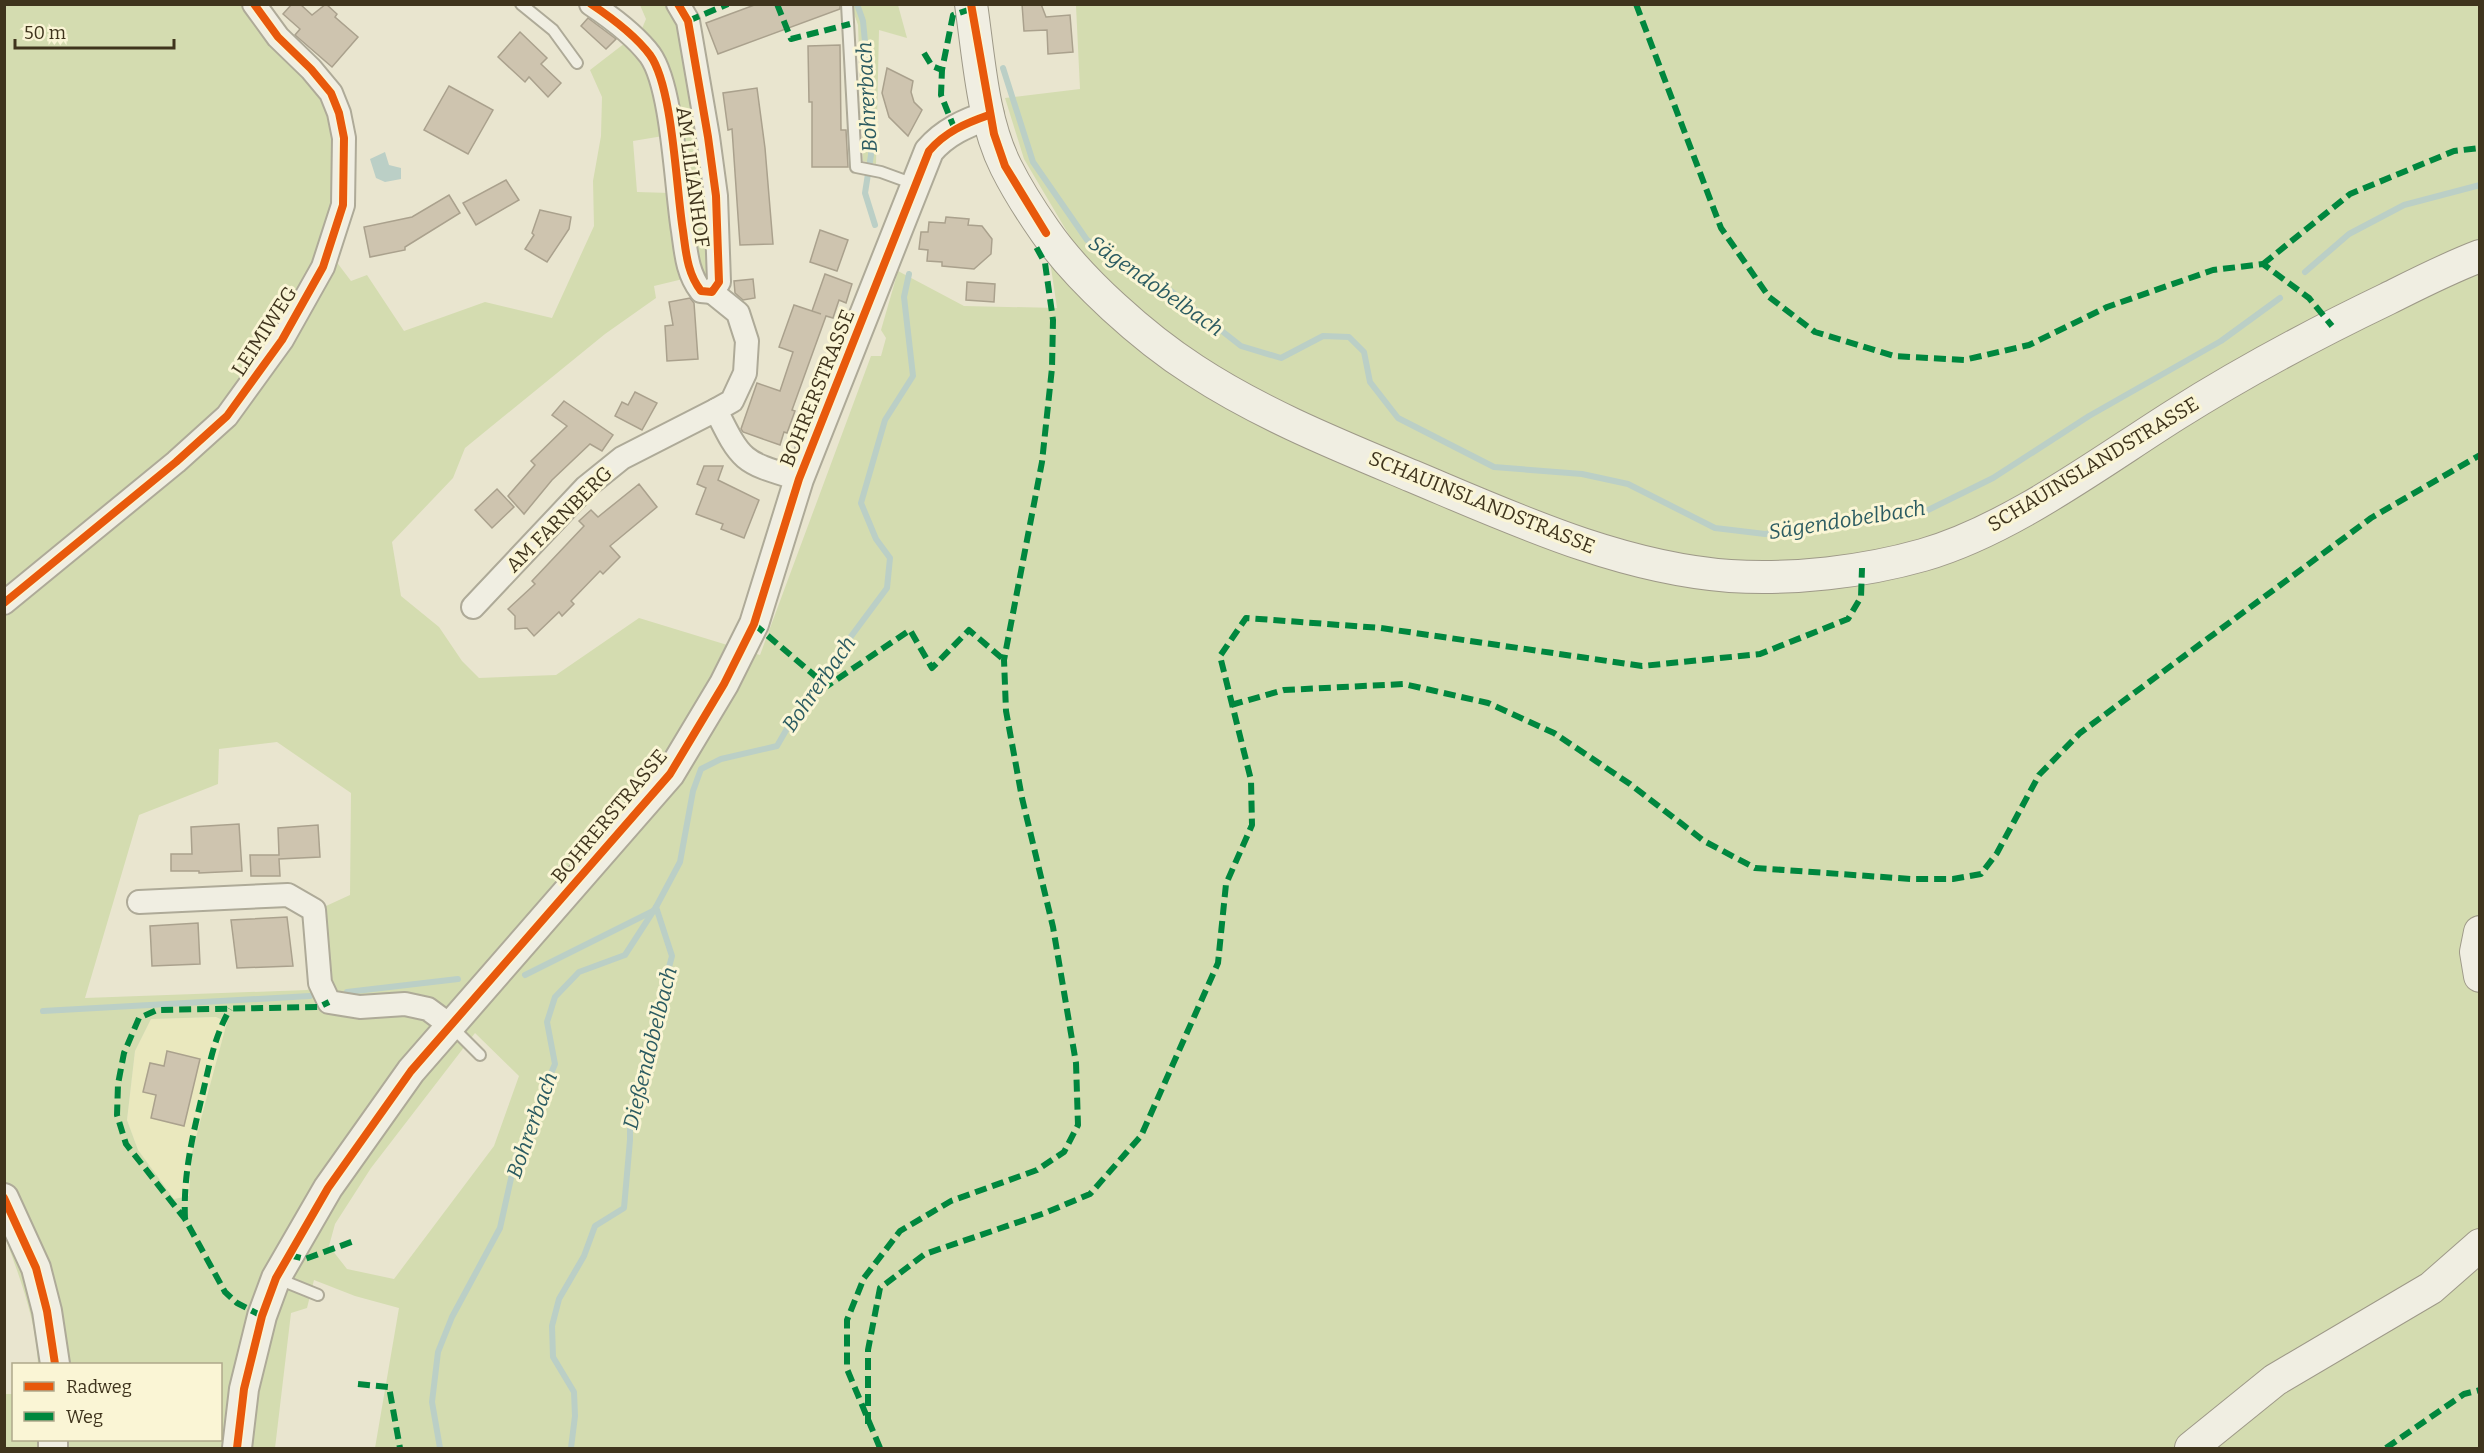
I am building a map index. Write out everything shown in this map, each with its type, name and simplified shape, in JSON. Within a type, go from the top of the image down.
[{"type":"main road","name":"SCHAUINSLANDSTRASSE","points":[[970,4],[989,115],[1005,166],[1041,239],[1152,339],[1195,370],[1269,412],[1492,510],[1589,546],[1659,564],[1729,576],[1792,575],[1862,568],[1926,554],[1994,526],[2060,488],[2214,390],[2332,326],[2480,256]]},
{"type":"main road","points":[[2480,932],[2476,952],[2480,976]]},
{"type":"main road","points":[[2191,1449],[2276,1380],[2431,1288],[2480,1245]]},
{"type":"street","name":"LEIMIWEG","points":[[4,603],[123,506],[227,416],[282,339],[323,267],[343,205],[344,138],[339,113],[331,93],[311,69],[278,37],[254,4]]},
{"type":"street","name":"AM LILIANHOF","points":[[591,4],[636,40],[650,56],[663,81],[679,205],[692,279],[701,291],[712,292],[738,313],[747,341],[745,373],[732,401],[716,410]]},
{"type":"street","name":"AM LILIANHOF","points":[[678,4],[688,21],[698,68],[714,184],[719,282],[712,292]]},
{"type":"street","name":"BOHRERSTRASSE","points":[[237,1449],[244,1389],[262,1316],[276,1278],[328,1188],[411,1071],[670,774],[724,684],[747,639],[799,479],[929,151],[942,138],[964,124],[989,115]]},
{"type":"street","points":[[716,410],[733,444],[746,460],[799,479]]},
{"type":"street","name":"AM FARNBERG","points":[[473,607],[595,480],[622,458],[716,410]]},
{"type":"street","points":[[139,902],[288,895],[314,910],[320,983],[328,1002],[360,1007],[405,1004],[428,1009],[451,1026]]},
{"type":"street","points":[[4,1198],[36,1268],[47,1311],[55,1363]]},
{"type":"lane","points":[[521,4],[553,30],[577,63]]},
{"type":"lane","points":[[847,4],[856,167],[881,172],[914,184]]},
{"type":"lane","points":[[451,1026],[480,1055]]},
{"type":"lane","points":[[276,1278],[318,1295]]},
{"type":"shaded area","points":[[385,152],[389,165],[401,168],[401,179],[385,182],[376,178],[370,159]]},
{"type":"shaded area","points":[[216,1017],[227,1022],[191,1156],[189,1196],[174,1199],[138,1150],[127,1120],[135,1051],[151,1019]]},
{"type":"green space","points":[[5,5],[251,5],[335,115],[336,204],[323,244],[351,281],[367,275],[404,331],[485,302],[552,318],[594,226],[593,181],[601,136],[602,97],[590,70],[625,43],[655,77],[663,136],[633,141],[637,192],[670,193],[683,279],[654,286],[656,298],[605,334],[465,448],[453,478],[392,542],[401,596],[439,627],[462,661],[479,678],[556,675],[639,618],[760,655],[871,356],[881,356],[886,338],[881,330],[898,271],[964,306],[1057,308],[1050,261],[1072,240],[1024,159],[1005,98],[1080,89],[1076,6],[1053,5],[2479,5],[2479,1448],[375,1448],[399,1308],[355,1296],[314,1280],[307,1308],[291,1313],[275,1448],[5,1448],[5,1394],[12,1394],[12,1441],[222,1441],[222,1363],[38,1363],[31,1315],[5,1237]],"holes":[[[277,742],[351,793],[350,895],[326,906],[331,981],[307,990],[85,998],[139,815],[218,784],[219,749]],[[216,1017],[227,1022],[191,1156],[189,1196],[174,1199],[138,1150],[127,1120],[135,1051],[151,1019]],[[475,1033],[519,1076],[494,1146],[394,1279],[347,1269],[329,1246],[335,1224],[371,1168]]]},
{"type":"green space","points":[[640,5],[665,5],[680,26],[710,191],[711,284],[700,278],[641,31],[646,19]]},
{"type":"green space","points":[[851,5],[898,5],[907,38],[879,30],[876,164],[863,161],[858,25]]},
{"type":"building","points":[[292,4],[300,4],[312,15],[326,4],[337,14],[335,17],[358,37],[332,67],[295,35],[300,29],[283,14]]},
{"type":"building","points":[[757,4],[840,4],[840,9],[718,54],[706,23]]},
{"type":"building","points":[[1022,4],[1041,4],[1046,17],[1070,15],[1073,52],[1048,54],[1047,30],[1024,31]]},
{"type":"building","points":[[588,18],[616,39],[606,49],[581,26]]},
{"type":"building","points":[[520,32],[547,58],[541,64],[561,83],[548,97],[529,77],[525,82],[498,57]]},
{"type":"building","points":[[840,45],[841,130],[846,130],[848,167],[812,167],[812,102],[809,102],[808,46]]},
{"type":"building","points":[[887,68],[913,81],[911,92],[914,102],[922,110],[908,136],[889,117],[882,93]]},
{"type":"building","points":[[449,86],[493,110],[468,154],[424,130]]},
{"type":"building","points":[[757,88],[765,148],[773,244],[740,245],[732,129],[728,130],[723,93]]},
{"type":"building","points":[[506,180],[519,200],[476,225],[463,203]]},
{"type":"building","points":[[449,195],[460,213],[405,247],[405,250],[370,257],[364,227],[412,217]]},
{"type":"building","points":[[540,210],[571,217],[569,229],[547,262],[525,249],[534,235],[532,233]]},
{"type":"building","points":[[946,217],[969,219],[968,225],[982,226],[992,239],[991,254],[974,269],[942,266],[942,262],[927,261],[928,250],[919,249],[921,232],[928,232],[929,222],[945,223]]},
{"type":"building","points":[[820,230],[848,240],[837,271],[810,262]]},
{"type":"building","points":[[825,274],[852,284],[846,303],[839,300],[833,318],[826,316],[792,410],[795,411],[780,445],[743,432],[741,429],[757,383],[780,391],[793,352],[779,347],[794,305],[812,311]]},
{"type":"building","points":[[753,279],[755,298],[743,300],[735,293],[734,281]]},
{"type":"building","points":[[967,282],[995,284],[994,302],[966,300]]},
{"type":"building","points":[[690,298],[694,303],[698,359],[667,361],[665,326],[673,325],[669,302]]},
{"type":"building","points":[[635,392],[657,403],[642,430],[615,416],[622,402],[628,405]]},
{"type":"building","points":[[564,401],[613,435],[602,451],[590,444],[552,480],[524,514],[508,496],[535,465],[531,461],[567,426],[552,415]]},
{"type":"building","points":[[704,466],[723,466],[718,480],[759,500],[744,538],[721,529],[723,524],[696,514],[706,488],[697,484]]},
{"type":"building","points":[[639,484],[657,507],[610,546],[620,557],[603,574],[600,571],[571,601],[574,604],[562,616],[559,612],[534,636],[527,628],[515,629],[515,616],[508,609],[535,584],[532,581],[584,526],[579,521],[591,510],[598,517]]},
{"type":"building","points":[[497,489],[514,507],[492,528],[475,510]]},
{"type":"building","points":[[239,824],[242,871],[199,873],[199,871],[171,871],[171,854],[192,854],[191,827]]},
{"type":"building","points":[[318,825],[320,857],[279,859],[280,876],[251,876],[250,855],[279,855],[278,828]]},
{"type":"building","points":[[287,917],[293,966],[237,968],[231,920]]},
{"type":"building","points":[[198,923],[200,964],[152,966],[150,926]]},
{"type":"building","points":[[167,1051],[200,1059],[184,1126],[151,1118],[156,1095],[143,1092],[150,1063],[164,1066]]},
{"type":"waterway","name":"Bohrerbach","points":[[857,4],[863,21],[871,105],[871,155],[865,193],[875,225]]},
{"type":"waterway","name":"Sägendobelbach","points":[[1003,68],[1033,162],[1087,240],[1171,291],[1241,346],[1281,358],[1323,336],[1349,337],[1364,352],[1370,382],[1398,418],[1494,467],[1582,474],[1628,484],[1715,528],[1765,534],[1922,513],[1993,478],[2089,416],[2221,341],[2280,298]]},
{"type":"waterway","name":"Sägendobelbach","points":[[2305,272],[2349,234],[2404,205],[2480,185]]},
{"type":"waterway","name":"Bohrerbach","points":[[440,1448],[432,1402],[438,1352],[452,1317],[500,1228],[516,1156],[555,1064],[547,1022],[555,997],[579,972],[625,955],[656,907],[680,862],[693,791],[701,769],[721,759],[777,746],[803,701],[887,588],[890,558],[876,539],[861,503],[885,420],[913,376],[904,297],[909,274]]},
{"type":"waterway","name":"Dießendobelbach","points":[[571,1448],[575,1416],[574,1392],[553,1357],[552,1326],[559,1299],[584,1256],[595,1226],[624,1208],[630,1114],[672,956],[656,907]]},
{"type":"waterway","points":[[525,975],[653,911]]},
{"type":"waterway","points":[[347,992],[458,979]]},
{"type":"waterway","points":[[43,1011],[310,996]]},
{"type":"marked path","points":[[688,21],[728,4]]},
{"type":"marked path","points":[[777,4],[791,39],[850,24]]},
{"type":"marked path","points":[[1636,4],[1721,228],[1769,297],[1815,332],[1894,356],[1964,360],[2029,345],[2107,307],[2213,270],[2263,264],[2309,298],[2332,326]]},
{"type":"marked path","points":[[955,130],[941,95],[942,70],[953,15],[971,9]]},
{"type":"marked path","points":[[924,53],[932,66],[942,70]]},
{"type":"marked path","points":[[2263,264],[2350,194],[2454,151],[2480,148]]},
{"type":"marked path","points":[[880,1448],[847,1369],[847,1320],[864,1278],[900,1231],[951,1201],[1037,1170],[1064,1152],[1078,1125],[1076,1063],[1053,927],[1022,798],[1006,711],[1004,660],[1042,462],[1052,368],[1053,320],[1045,263],[1035,245]]},
{"type":"marked path","points":[[1231,705],[1284,690],[1404,684],[1488,703],[1554,733],[1630,784],[1704,841],[1755,868],[1911,879],[1953,879],[1981,874],[1997,853],[2039,775],[2080,733],[2371,518],[2480,455]]},
{"type":"marked path","points":[[868,1424],[868,1350],[880,1288],[925,1254],[1045,1213],[1090,1194],[1141,1136],[1218,963],[1226,884],[1252,825],[1251,780],[1220,656],[1246,618],[1381,628],[1642,666],[1760,654],[1848,619],[1861,597],[1862,568]]},
{"type":"marked path","points":[[754,624],[827,686],[910,630],[932,668],[969,630],[1004,660]]},
{"type":"marked path","points":[[262,1316],[237,1303],[225,1292],[185,1219],[126,1144],[117,1115],[118,1084],[124,1053],[139,1018],[157,1010],[319,1007],[329,1002]]},
{"type":"marked path","points":[[185,1219],[187,1170],[196,1123],[214,1049],[220,1029],[230,1009]]},
{"type":"marked path","points":[[289,1255],[305,1259],[354,1241]]},
{"type":"marked path","points":[[358,1384],[389,1387],[400,1448]]},
{"type":"marked path","points":[[2386,1448],[2464,1394],[2480,1390]]},
{"type":"cycle path","points":[[4,603],[176,462],[227,416],[282,340],[323,267],[343,205],[344,138],[339,113],[331,93],[311,69],[278,37],[254,4]]},
{"type":"cycle path","points":[[591,4],[637,41],[650,55],[658,70],[669,113],[688,262],[701,291],[712,292],[719,282],[716,196],[688,21],[678,4]]},
{"type":"cycle path","points":[[971,4],[994,134],[1005,166],[1046,233]]},
{"type":"cycle path","points":[[237,1448],[244,1389],[262,1316],[276,1278],[328,1188],[411,1071],[670,774],[724,684],[754,624],[799,479],[929,151],[942,138],[956,129],[989,115]]},
{"type":"cycle path","points":[[4,1198],[36,1268],[47,1311],[55,1363]]}]
